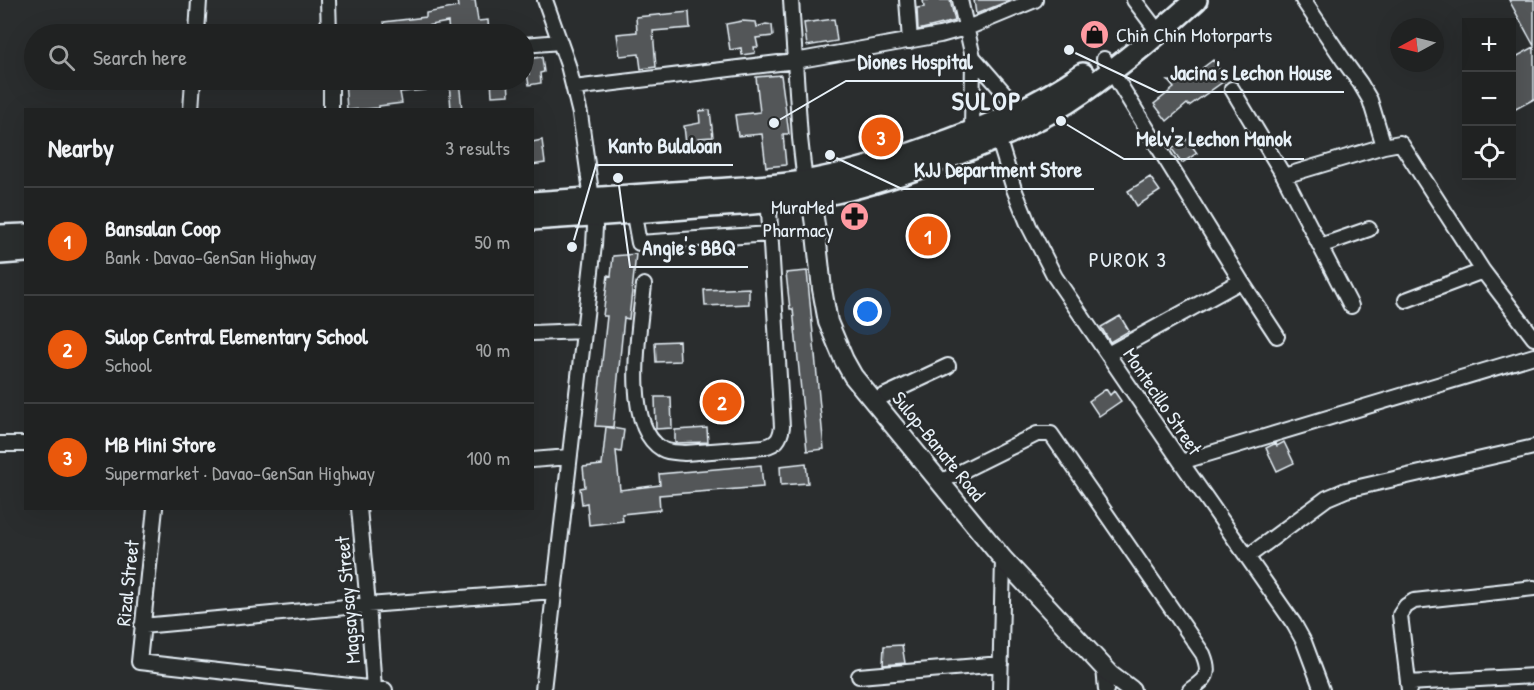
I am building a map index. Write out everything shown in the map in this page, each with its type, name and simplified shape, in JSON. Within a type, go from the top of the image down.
[{"type":"highway","points":[[1155,27],[1175,0]]},
{"type":"highway","points":[[809,189],[849,173],[891,161],[972,132],[995,130],[1067,103],[1108,65],[1155,27],[1196,0]]},
{"type":"highway","points":[[534,219],[593,207],[809,189],[848,189],[892,177],[954,155],[995,130],[1020,111],[1108,65]]},
{"type":"highway","points":[[534,203],[593,207]]},
{"type":"highway","points":[[0,236],[24,235]]},
{"type":"highway","points":[[0,253],[24,251]]},
{"type":"main road","name":"Sulop-Banate Road","points":[[809,189],[828,322],[853,376],[1003,559],[1104,668],[1131,690]]},
{"type":"street","points":[[198,24],[199,0]]},
{"type":"street","points":[[328,0],[329,24]]},
{"type":"street","points":[[543,690],[594,245],[593,207],[580,114],[560,42],[545,0]]},
{"type":"street","points":[[791,0],[801,149],[804,174],[809,189]]},
{"type":"street","points":[[907,0],[910,41]]},
{"type":"street","points":[[960,0],[973,57],[972,132]]},
{"type":"street","points":[[574,88],[795,61],[910,41],[966,28],[1035,0]]},
{"type":"street","points":[[1134,0],[1155,27]]},
{"type":"street","points":[[1303,0],[1370,100],[1384,146]]},
{"type":"street","points":[[534,44],[560,42]]},
{"type":"street","points":[[973,57],[1020,111]]},
{"type":"street","points":[[1108,65],[1277,336]]},
{"type":"street","points":[[1232,89],[1284,176],[1351,306]]},
{"type":"street","points":[[191,108],[192,90]]},
{"type":"street","points":[[330,90],[331,108]]},
{"type":"street","name":"Montecillo Street","points":[[995,130],[1029,226],[1055,277],[1294,624],[1304,642],[1322,690]]},
{"type":"street","points":[[1284,176],[1384,146],[1397,143],[1402,145],[1483,271],[1534,338]]},
{"type":"street","points":[[644,285],[636,384],[641,416],[654,442],[663,449],[685,453],[764,447],[778,441],[782,428],[768,194]]},
{"type":"street","points":[[632,204],[639,243],[770,234]]},
{"type":"street","points":[[1320,246],[1369,229]]},
{"type":"street","points":[[1406,300],[1483,271]]},
{"type":"street","points":[[1108,354],[1241,281]]},
{"type":"street","points":[[534,333],[584,331]]},
{"type":"street","points":[[1181,462],[1534,356]]},
{"type":"street","points":[[873,401],[948,366]]},
{"type":"street","points":[[940,482],[1031,437],[1045,433],[1051,434],[1203,654],[1208,669],[1206,676],[1200,684],[1190,690]]},
{"type":"street","points":[[0,444],[24,444]]},
{"type":"street","points":[[1247,557],[1327,498],[1346,490],[1534,447]]},
{"type":"street","points":[[534,460],[569,457]]},
{"type":"street","name":"Rizal Street","points":[[154,510],[139,662],[380,689]]},
{"type":"street","name":"Magsaysay Street","points":[[359,510],[368,605],[380,689]]},
{"type":"street","points":[[1000,690],[1003,559]]},
{"type":"street","points":[[1534,588],[1414,601],[1406,606],[1400,615],[1408,686],[1534,676]]},
{"type":"street","points":[[142,626],[554,591]]},
{"type":"street","points":[[859,676],[1001,664]]},
{"type":"street","points":[[1104,668],[1106,690]]},
{"type":"building","points":[[457,0],[475,0],[478,21],[488,20],[488,24],[448,24],[448,22],[384,24],[384,22],[426,17],[426,13],[458,7]]},
{"type":"building","points":[[923,0],[950,0],[955,21],[918,30],[917,8],[924,7]]},
{"type":"building","points":[[974,0],[1011,0],[976,14]]},
{"type":"building","points":[[1509,0],[1534,0],[1534,46]]},
{"type":"building","points":[[689,12],[690,28],[653,31],[656,67],[641,69],[639,54],[620,56],[617,34],[637,32],[636,17]]},
{"type":"building","points":[[834,19],[837,41],[807,46],[804,23]]},
{"type":"building","points":[[742,21],[756,22],[757,27],[772,25],[773,36],[756,38],[758,47],[754,47],[755,53],[742,55],[741,48],[730,50],[726,24]]},
{"type":"building","points":[[1534,47],[1534,99],[1516,109],[1516,72],[1516,57]]},
{"type":"building","points":[[542,57],[544,72],[540,73],[541,83],[534,84],[534,58]]},
{"type":"building","points":[[1213,60],[1227,79],[1189,106],[1187,104],[1167,121],[1154,104],[1174,88],[1168,81],[1178,82],[1185,76],[1188,79]]},
{"type":"building","points":[[781,75],[789,134],[783,134],[786,165],[766,167],[762,134],[738,136],[735,115],[760,112],[756,77]]},
{"type":"building","points":[[346,90],[426,90],[400,92],[402,103],[379,106],[379,108],[347,108]]},
{"type":"building","points":[[450,90],[460,90],[462,108],[451,108]]},
{"type":"building","points":[[492,90],[509,90],[509,95],[492,96]]},
{"type":"building","points":[[710,110],[713,137],[699,138],[700,142],[686,144],[684,126],[700,123],[699,111]]},
{"type":"building","points":[[1187,139],[1197,153],[1182,163],[1172,149]]},
{"type":"building","points":[[542,140],[545,163],[534,165],[534,142]]},
{"type":"building","points":[[1150,177],[1160,191],[1137,206],[1128,191]]},
{"type":"building","points":[[636,254],[629,319],[624,318],[613,427],[595,426],[607,316],[603,316],[608,275],[611,276],[613,256]]},
{"type":"building","points":[[807,271],[824,449],[807,451],[793,309],[790,309],[786,273]]},
{"type":"building","points":[[749,288],[749,304],[705,306],[704,290]]},
{"type":"building","points":[[1120,316],[1129,331],[1110,342],[1101,327]]},
{"type":"building","points":[[679,341],[680,361],[656,362],[655,342]]},
{"type":"building","points":[[1106,389],[1110,395],[1114,391],[1121,401],[1099,416],[1089,401]]},
{"type":"building","points":[[655,397],[671,397],[672,428],[656,429]]},
{"type":"building","points":[[606,427],[624,430],[621,452],[616,451],[620,490],[660,485],[659,474],[761,465],[763,487],[659,495],[660,510],[622,514],[623,521],[589,525],[587,503],[582,504],[580,488],[585,487],[583,467],[602,465]]},
{"type":"building","points":[[707,428],[708,442],[675,443],[675,430]]},
{"type":"building","points":[[1284,442],[1294,463],[1277,471],[1266,448]]},
{"type":"building","points":[[806,463],[808,483],[781,485],[780,466]]},
{"type":"building","points":[[902,645],[905,663],[883,665],[884,646]]},
{"type":"place","name":"Chin Chin Motorparts","points":[[1095,34]]},
{"type":"place","name":"Jacina's Lechon House","points":[[1069,50]]},
{"type":"place","name":"Melv'z Lechon Manok","points":[[1061,121]]},
{"type":"place","name":"Diones Hospital","points":[[774,123]]},
{"type":"place","name":"MB Mini Store","points":[[881,137]]},
{"type":"place","name":"KJJ Department Store","points":[[830,155]]},
{"type":"place","name":"Angie's BBQ","points":[[618,178]]},
{"type":"place","name":"MuraMed Pharmacy","points":[[855,217]]},
{"type":"place","name":"Bansalan Coop","points":[[928,236]]},
{"type":"place","name":"Kanto Bulaloan","points":[[572,247]]},
{"type":"place","name":"Sulop Central Elementary School","points":[[722,402]]},
{"type":"district","name":"SULOP","points":[[987,100]]},
{"type":"district","name":"PUROK 3","points":[[1128,259]]}]
